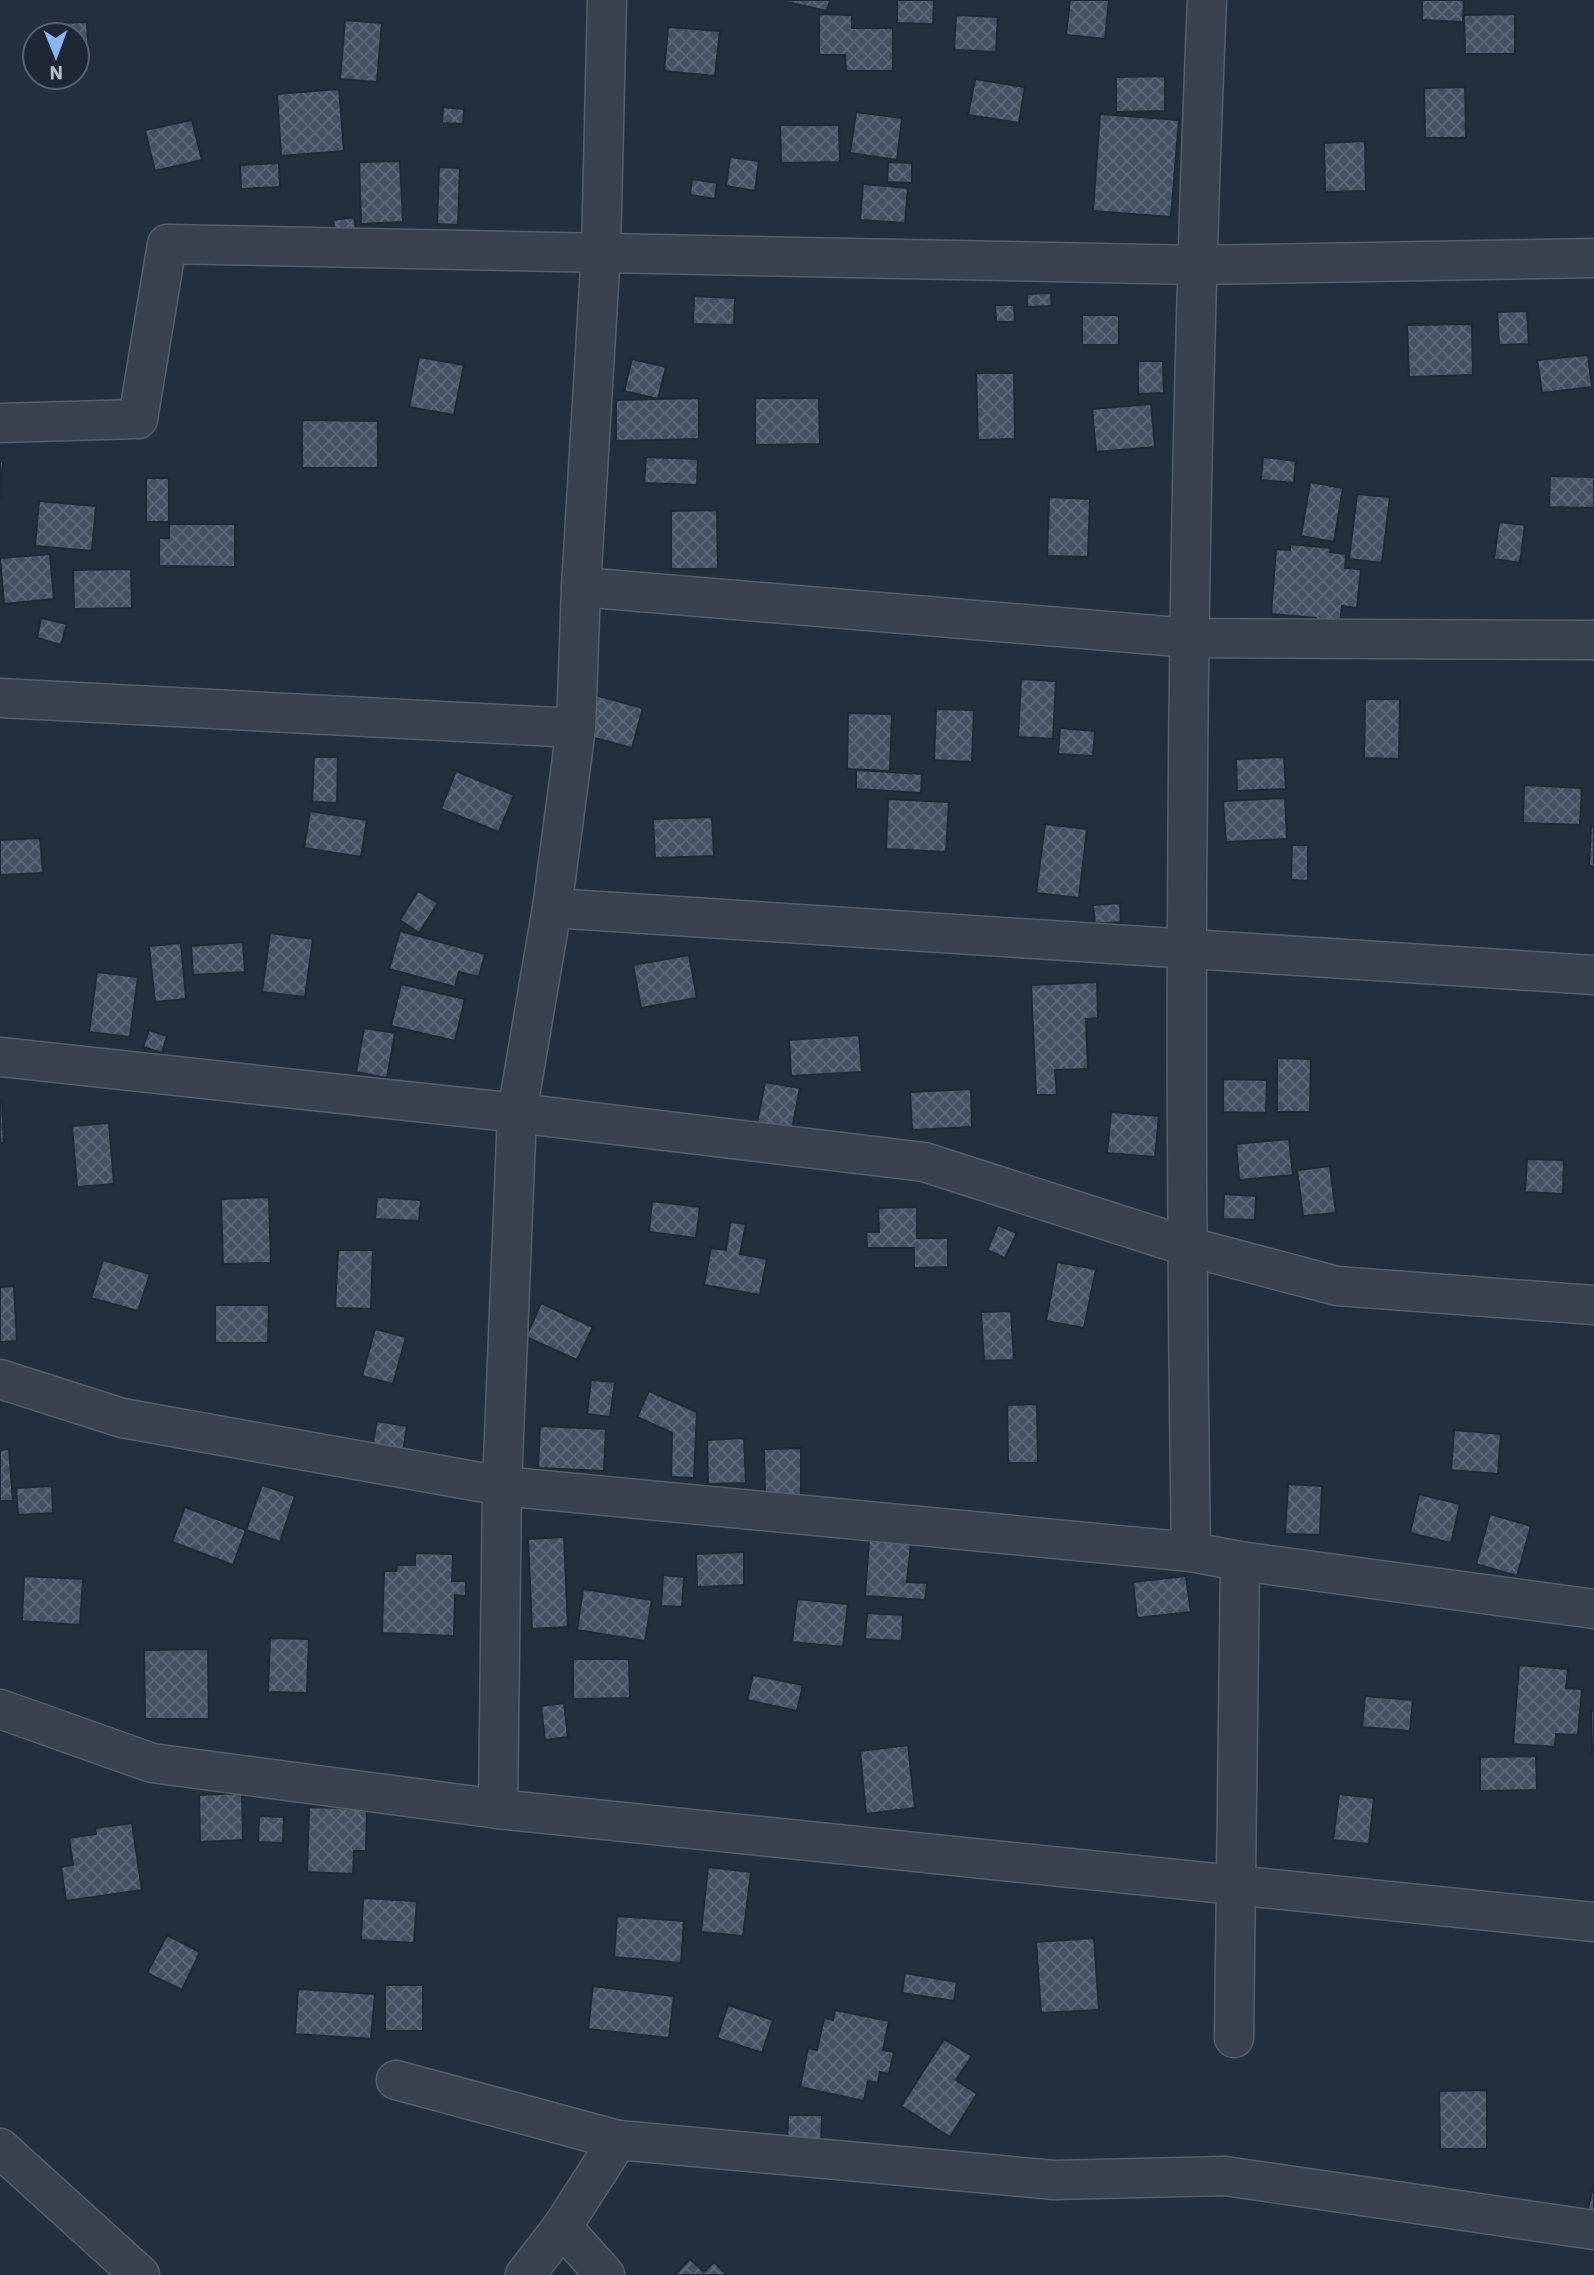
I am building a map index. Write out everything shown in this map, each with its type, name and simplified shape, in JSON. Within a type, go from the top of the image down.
[{"type":"street","points":[[498,1809],[502,1486],[517,1113],[552,908],[576,728],[581,587],[601,251],[607,0]]},
{"type":"street","points":[[1191,1552],[1186,1246],[1190,638],[1196,265],[1207,0]]},
{"type":"street","points":[[0,423],[138,419],[167,244],[1196,265],[1594,258]]},
{"type":"street","points":[[581,587],[1190,638],[1594,640]]},
{"type":"street","points":[[0,698],[576,728]]},
{"type":"street","points":[[552,908],[1594,975]]},
{"type":"street","points":[[0,1057],[517,1113],[924,1163],[1186,1246],[1337,1286],[1594,1304]]},
{"type":"street","points":[[0,1379],[122,1418],[502,1486],[1191,1552],[1240,1562],[1594,1609]]},
{"type":"street","points":[[1234,2038],[1240,1562]]},
{"type":"street","points":[[0,1709],[152,1763],[498,1809],[1594,1922]]},
{"type":"street","points":[[397,2080],[618,2140],[1054,2180],[1225,2176],[1594,2230]]},
{"type":"street","points":[[526,2275],[562,2227],[618,2140]]},
{"type":"street","points":[[0,2148],[140,2275]]},
{"type":"street","points":[[562,2227],[605,2275]]},
{"type":"building","points":[[786,0],[830,0],[827,11]]},
{"type":"building","points":[[897,0],[934,0],[933,24],[897,23]]},
{"type":"building","points":[[1070,0],[1109,0],[1105,39],[1066,35]]},
{"type":"building","points":[[1422,0],[1464,0],[1463,22],[1422,20]]},
{"type":"building","points":[[819,14],[852,15],[852,28],[893,28],[893,71],[846,71],[845,55],[819,55]]},
{"type":"building","points":[[1515,14],[1515,54],[1465,54],[1464,15]]},
{"type":"building","points":[[956,15],[998,17],[996,52],[954,50]]},
{"type":"building","points":[[345,20],[382,23],[377,82],[340,79]]},
{"type":"building","points":[[668,27],[720,31],[715,76],[664,71]]},
{"type":"building","points":[[1165,76],[1165,111],[1116,112],[1116,77]]},
{"type":"building","points":[[975,79],[1025,87],[1019,123],[968,115]]},
{"type":"building","points":[[1465,87],[1466,138],[1425,138],[1424,88]]},
{"type":"building","points":[[339,89],[344,151],[281,156],[277,94]]},
{"type":"building","points":[[443,107],[464,109],[463,124],[442,123]]},
{"type":"building","points":[[856,112],[902,118],[897,160],[850,153]]},
{"type":"building","points":[[1100,114],[1179,120],[1171,217],[1093,211]]},
{"type":"building","points":[[192,120],[202,160],[155,171],[145,130]]},
{"type":"building","points":[[780,125],[839,125],[840,162],[781,163]]},
{"type":"building","points":[[1365,141],[1366,191],[1325,192],[1324,143]]},
{"type":"building","points":[[730,157],[759,161],[755,191],[726,186]]},
{"type":"building","points":[[400,161],[403,222],[361,224],[359,162]]},
{"type":"building","points":[[888,162],[912,163],[912,183],[887,182]]},
{"type":"building","points":[[279,163],[280,187],[241,189],[240,165]]},
{"type":"building","points":[[439,167],[460,168],[458,225],[437,224]]},
{"type":"building","points":[[692,179],[717,183],[715,199],[690,195]]},
{"type":"building","points":[[863,184],[908,188],[905,223],[860,220]]},
{"type":"building","points":[[354,217],[357,235],[336,239],[333,220]]},
{"type":"building","points":[[1051,293],[1052,306],[1027,307],[1027,294]]},
{"type":"building","points":[[694,296],[735,298],[734,325],[693,324]]},
{"type":"building","points":[[995,305],[1014,305],[1015,322],[996,322]]},
{"type":"building","points":[[1527,311],[1529,344],[1499,345],[1497,312]]},
{"type":"building","points":[[1082,315],[1119,315],[1119,345],[1082,345]]},
{"type":"building","points":[[1472,324],[1473,375],[1409,377],[1407,325]]},
{"type":"building","points":[[1588,355],[1592,387],[1542,393],[1537,360]]},
{"type":"building","points":[[419,357],[464,365],[454,415],[409,407]]},
{"type":"building","points":[[632,359],[666,367],[658,399],[624,391]]},
{"type":"building","points":[[1138,361],[1163,361],[1164,393],[1138,394]]},
{"type":"building","points":[[976,373],[1014,373],[1015,439],[978,440]]},
{"type":"building","points":[[699,398],[699,439],[616,441],[616,400]]},
{"type":"building","points":[[755,398],[819,398],[820,444],[755,445]]},
{"type":"building","points":[[1151,404],[1155,447],[1096,452],[1092,409]]},
{"type":"building","points":[[302,420],[378,421],[378,468],[302,468]]},
{"type":"building","points":[[646,457],[698,459],[697,485],[644,483]]},
{"type":"building","points":[[1263,457],[1296,461],[1294,483],[1261,480]]},
{"type":"building","points":[[0,461],[3,462],[0,499]]},
{"type":"building","points":[[1550,476],[1594,477],[1594,508],[1549,507]]},
{"type":"building","points":[[146,478],[169,478],[169,522],[146,522]]},
{"type":"building","points":[[1310,482],[1343,488],[1334,542],[1301,536]]},
{"type":"building","points":[[1357,494],[1390,497],[1382,563],[1349,559]]},
{"type":"building","points":[[1049,497],[1090,499],[1088,557],[1047,556]]},
{"type":"building","points":[[39,501],[96,506],[92,551],[35,546]]},
{"type":"building","points":[[717,510],[718,569],[671,569],[671,511]]},
{"type":"building","points":[[1499,522],[1525,525],[1520,563],[1494,559]]},
{"type":"building","points":[[169,524],[235,524],[235,567],[159,566],[159,538],[169,538]]},
{"type":"building","points":[[1290,544],[1331,548],[1330,552],[1346,554],[1345,568],[1361,569],[1357,608],[1342,606],[1340,624],[1316,622],[1316,618],[1271,614],[1276,549],[1290,550]]},
{"type":"building","points":[[50,554],[54,599],[4,604],[0,558]]},
{"type":"building","points":[[131,569],[132,608],[74,609],[73,570]]},
{"type":"building","points":[[41,618],[67,624],[61,645],[37,638]]},
{"type":"building","points":[[1021,679],[1056,681],[1053,739],[1018,737]]},
{"type":"building","points":[[591,694],[643,708],[632,748],[580,734]]},
{"type":"building","points":[[1365,699],[1400,699],[1399,759],[1364,758]]},
{"type":"building","points":[[936,709],[974,710],[972,762],[934,760]]},
{"type":"building","points":[[848,713],[892,714],[890,771],[847,769]]},
{"type":"building","points":[[1060,728],[1095,731],[1093,756],[1058,754]]},
{"type":"building","points":[[314,757],[338,757],[337,803],[312,802]]},
{"type":"building","points":[[1284,757],[1286,789],[1237,791],[1236,759]]},
{"type":"building","points":[[856,770],[922,774],[921,793],[856,789]]},
{"type":"building","points":[[456,771],[514,795],[499,832],[441,809]]},
{"type":"building","points":[[1524,785],[1582,788],[1580,825],[1523,823]]},
{"type":"building","points":[[1285,798],[1287,839],[1226,842],[1223,801]]},
{"type":"building","points":[[888,799],[949,802],[946,852],[886,849]]},
{"type":"building","points":[[310,811],[367,820],[361,857],[304,848]]},
{"type":"building","points":[[712,817],[714,856],[655,858],[653,819]]},
{"type":"building","points":[[1045,824],[1087,829],[1079,898],[1036,893]]},
{"type":"building","points":[[1591,826],[1594,827],[1594,867],[1589,866]]},
{"type":"building","points":[[40,838],[43,873],[0,875],[0,840]]},
{"type":"building","points":[[1292,845],[1308,845],[1308,881],[1291,880]]},
{"type":"building","points":[[418,891],[438,903],[419,933],[400,920]]},
{"type":"building","points":[[1120,903],[1121,922],[1095,924],[1093,905]]},
{"type":"building","points":[[400,931],[485,954],[479,977],[459,972],[455,987],[389,969]]},
{"type":"building","points":[[270,933],[313,939],[305,997],[262,992]]},
{"type":"building","points":[[243,942],[245,972],[193,975],[191,946]]},
{"type":"building","points":[[181,943],[186,999],[155,1002],[149,946]]},
{"type":"building","points":[[689,955],[697,998],[641,1008],[633,965]]},
{"type":"building","points":[[97,972],[138,977],[130,1037],[89,1032]]},
{"type":"building","points":[[1097,982],[1098,1018],[1086,1019],[1088,1069],[1055,1070],[1057,1095],[1036,1095],[1031,985]]},
{"type":"building","points":[[401,984],[465,999],[455,1041],[391,1026]]},
{"type":"building","points":[[364,1028],[395,1033],[387,1078],[356,1072]]},
{"type":"building","points":[[149,1030],[167,1036],[162,1053],[143,1047]]},
{"type":"building","points":[[859,1035],[862,1072],[791,1076],[789,1040]]},
{"type":"building","points":[[1277,1058],[1311,1059],[1310,1112],[1277,1112]]},
{"type":"building","points":[[1223,1079],[1267,1080],[1266,1113],[1223,1112]]},
{"type":"building","points":[[765,1082],[800,1088],[792,1129],[757,1123]]},
{"type":"building","points":[[971,1089],[972,1127],[912,1130],[910,1092]]},
{"type":"building","points":[[2,1100],[4,1143],[0,1143]]},
{"type":"building","points":[[1111,1112],[1159,1116],[1155,1157],[1107,1153]]},
{"type":"building","points":[[109,1123],[114,1184],[77,1187],[72,1126]]},
{"type":"building","points":[[1289,1139],[1293,1175],[1239,1180],[1236,1144]]},
{"type":"building","points":[[1527,1159],[1564,1160],[1563,1194],[1525,1192]]},
{"type":"building","points":[[1330,1166],[1336,1213],[1303,1216],[1297,1170]]},
{"type":"building","points":[[1224,1194],[1256,1196],[1255,1220],[1223,1219]]},
{"type":"building","points":[[269,1197],[271,1263],[223,1264],[221,1199]]},
{"type":"building","points":[[377,1197],[421,1200],[419,1221],[375,1219]]},
{"type":"building","points":[[652,1201],[700,1207],[696,1238],[649,1232]]},
{"type":"building","points":[[917,1207],[917,1238],[948,1238],[948,1267],[914,1268],[914,1248],[867,1248],[866,1232],[879,1232],[878,1208]]},
{"type":"building","points":[[730,1222],[746,1224],[740,1254],[767,1259],[760,1295],[704,1285],[711,1248],[726,1250]]},
{"type":"building","points":[[998,1225],[1017,1233],[1005,1258],[987,1250]]},
{"type":"building","points":[[338,1250],[373,1250],[371,1309],[335,1308]]},
{"type":"building","points":[[103,1260],[150,1274],[138,1311],[91,1298]]},
{"type":"building","points":[[1057,1262],[1096,1269],[1084,1328],[1046,1321]]},
{"type":"building","points":[[14,1286],[17,1341],[0,1342],[0,1287]]},
{"type":"building","points":[[541,1303],[593,1327],[577,1360],[526,1337]]},
{"type":"building","points":[[215,1305],[269,1305],[268,1343],[215,1343]]},
{"type":"building","points":[[1011,1311],[1014,1360],[984,1361],[981,1312]]},
{"type":"building","points":[[375,1329],[406,1337],[393,1384],[362,1376]]},
{"type":"building","points":[[591,1380],[615,1382],[610,1417],[587,1414]]},
{"type":"building","points":[[649,1391],[697,1412],[694,1478],[671,1477],[672,1433],[637,1417]]},
{"type":"building","points":[[1037,1404],[1038,1463],[1008,1463],[1007,1405]]},
{"type":"building","points":[[377,1421],[407,1426],[403,1452],[372,1447]]},
{"type":"building","points":[[540,1426],[606,1429],[604,1471],[538,1468]]},
{"type":"building","points":[[1454,1430],[1501,1434],[1498,1474],[1451,1470]]},
{"type":"building","points":[[744,1438],[746,1483],[708,1484],[707,1440]]},
{"type":"building","points":[[801,1448],[801,1495],[765,1496],[764,1449]]},
{"type":"building","points":[[9,1449],[13,1501],[0,1501],[0,1450]]},
{"type":"building","points":[[1288,1484],[1322,1486],[1320,1535],[1285,1534]]},
{"type":"building","points":[[262,1485],[295,1496],[280,1542],[246,1530]]},
{"type":"building","points":[[52,1486],[53,1513],[18,1515],[16,1488]]},
{"type":"building","points":[[1419,1494],[1460,1504],[1451,1543],[1410,1533]]},
{"type":"building","points":[[185,1507],[246,1530],[233,1565],[172,1542]]},
{"type":"building","points":[[1490,1514],[1531,1526],[1517,1576],[1476,1564]]},
{"type":"building","points":[[564,1537],[568,1627],[532,1629],[528,1539]]},
{"type":"building","points":[[869,1540],[911,1543],[907,1582],[927,1583],[925,1600],[865,1596]]},
{"type":"building","points":[[744,1552],[744,1585],[697,1587],[696,1554]]},
{"type":"building","points":[[415,1553],[453,1554],[452,1581],[466,1581],[466,1596],[455,1595],[454,1636],[382,1633],[384,1571],[396,1571],[397,1565],[415,1565]]},
{"type":"building","points":[[663,1575],[684,1577],[682,1607],[661,1606]]},
{"type":"building","points":[[24,1576],[83,1579],[80,1625],[22,1621]]},
{"type":"building","points":[[1186,1576],[1191,1612],[1137,1618],[1133,1582]]},
{"type":"building","points":[[583,1589],[652,1600],[645,1641],[577,1630]]},
{"type":"building","points":[[797,1599],[848,1604],[843,1647],[792,1642]]},
{"type":"building","points":[[867,1613],[903,1615],[902,1641],[865,1639]]},
{"type":"building","points":[[270,1638],[309,1639],[307,1693],[268,1692]]},
{"type":"building","points":[[208,1649],[209,1719],[145,1719],[144,1650]]},
{"type":"building","points":[[573,1659],[629,1659],[630,1698],[573,1699]]},
{"type":"building","points":[[1519,1665],[1568,1669],[1566,1688],[1582,1689],[1578,1735],[1556,1734],[1555,1747],[1513,1744]]},
{"type":"building","points":[[753,1675],[803,1685],[797,1711],[747,1700]]},
{"type":"building","points":[[1365,1696],[1413,1700],[1410,1731],[1362,1727]]},
{"type":"building","points":[[564,1703],[568,1737],[545,1740],[541,1706]]},
{"type":"building","points":[[1591,1711],[1594,1711],[1592,1754]]},
{"type":"building","points":[[908,1745],[915,1808],[866,1814],[860,1751]]},
{"type":"building","points":[[1536,1756],[1537,1790],[1480,1791],[1480,1757]]},
{"type":"building","points":[[242,1793],[243,1840],[200,1842],[199,1795]]},
{"type":"building","points":[[1339,1794],[1374,1798],[1369,1844],[1333,1840]]},
{"type":"building","points":[[309,1807],[367,1809],[366,1851],[354,1851],[353,1874],[307,1872]]},
{"type":"building","points":[[259,1816],[284,1817],[283,1843],[258,1842]]},
{"type":"building","points":[[132,1823],[142,1890],[66,1901],[61,1867],[73,1865],[69,1838],[96,1834],[95,1828]]},
{"type":"building","points":[[708,1867],[751,1872],[743,1936],[701,1932]]},
{"type":"building","points":[[363,1898],[417,1901],[414,1943],[361,1940]]},
{"type":"building","points":[[617,1916],[684,1921],[681,1963],[614,1957]]},
{"type":"building","points":[[167,1935],[200,1952],[182,1990],[147,1973]]},
{"type":"building","points":[[1094,1938],[1099,2010],[1041,2013],[1036,1942]]},
{"type":"building","points":[[905,1973],[957,1982],[954,2001],[902,1993]]},
{"type":"building","points":[[385,1985],[423,1985],[423,2031],[385,2031]]},
{"type":"building","points":[[593,1986],[674,1996],[669,2038],[588,2029]]},
{"type":"building","points":[[298,1989],[375,1994],[371,2039],[295,2034]]},
{"type":"building","points":[[728,2005],[773,2020],[762,2053],[717,2038]]},
{"type":"building","points":[[835,2010],[889,2021],[883,2050],[894,2052],[889,2074],[880,2072],[878,2083],[868,2081],[864,2101],[800,2087],[808,2048],[817,2050],[824,2018],[833,2020]]},
{"type":"building","points":[[944,2039],[972,2056],[956,2080],[977,2094],[950,2137],[901,2106]]},
{"type":"building","points":[[1487,2090],[1487,2149],[1440,2149],[1439,2091]]},
{"type":"building","points":[[788,2115],[822,2115],[821,2145],[787,2144]]},
{"type":"building","points":[[1594,2183],[1594,2232],[1583,2229]]},
{"type":"building","points":[[690,2259],[704,2272],[714,2262],[727,2275],[675,2275]]}]
